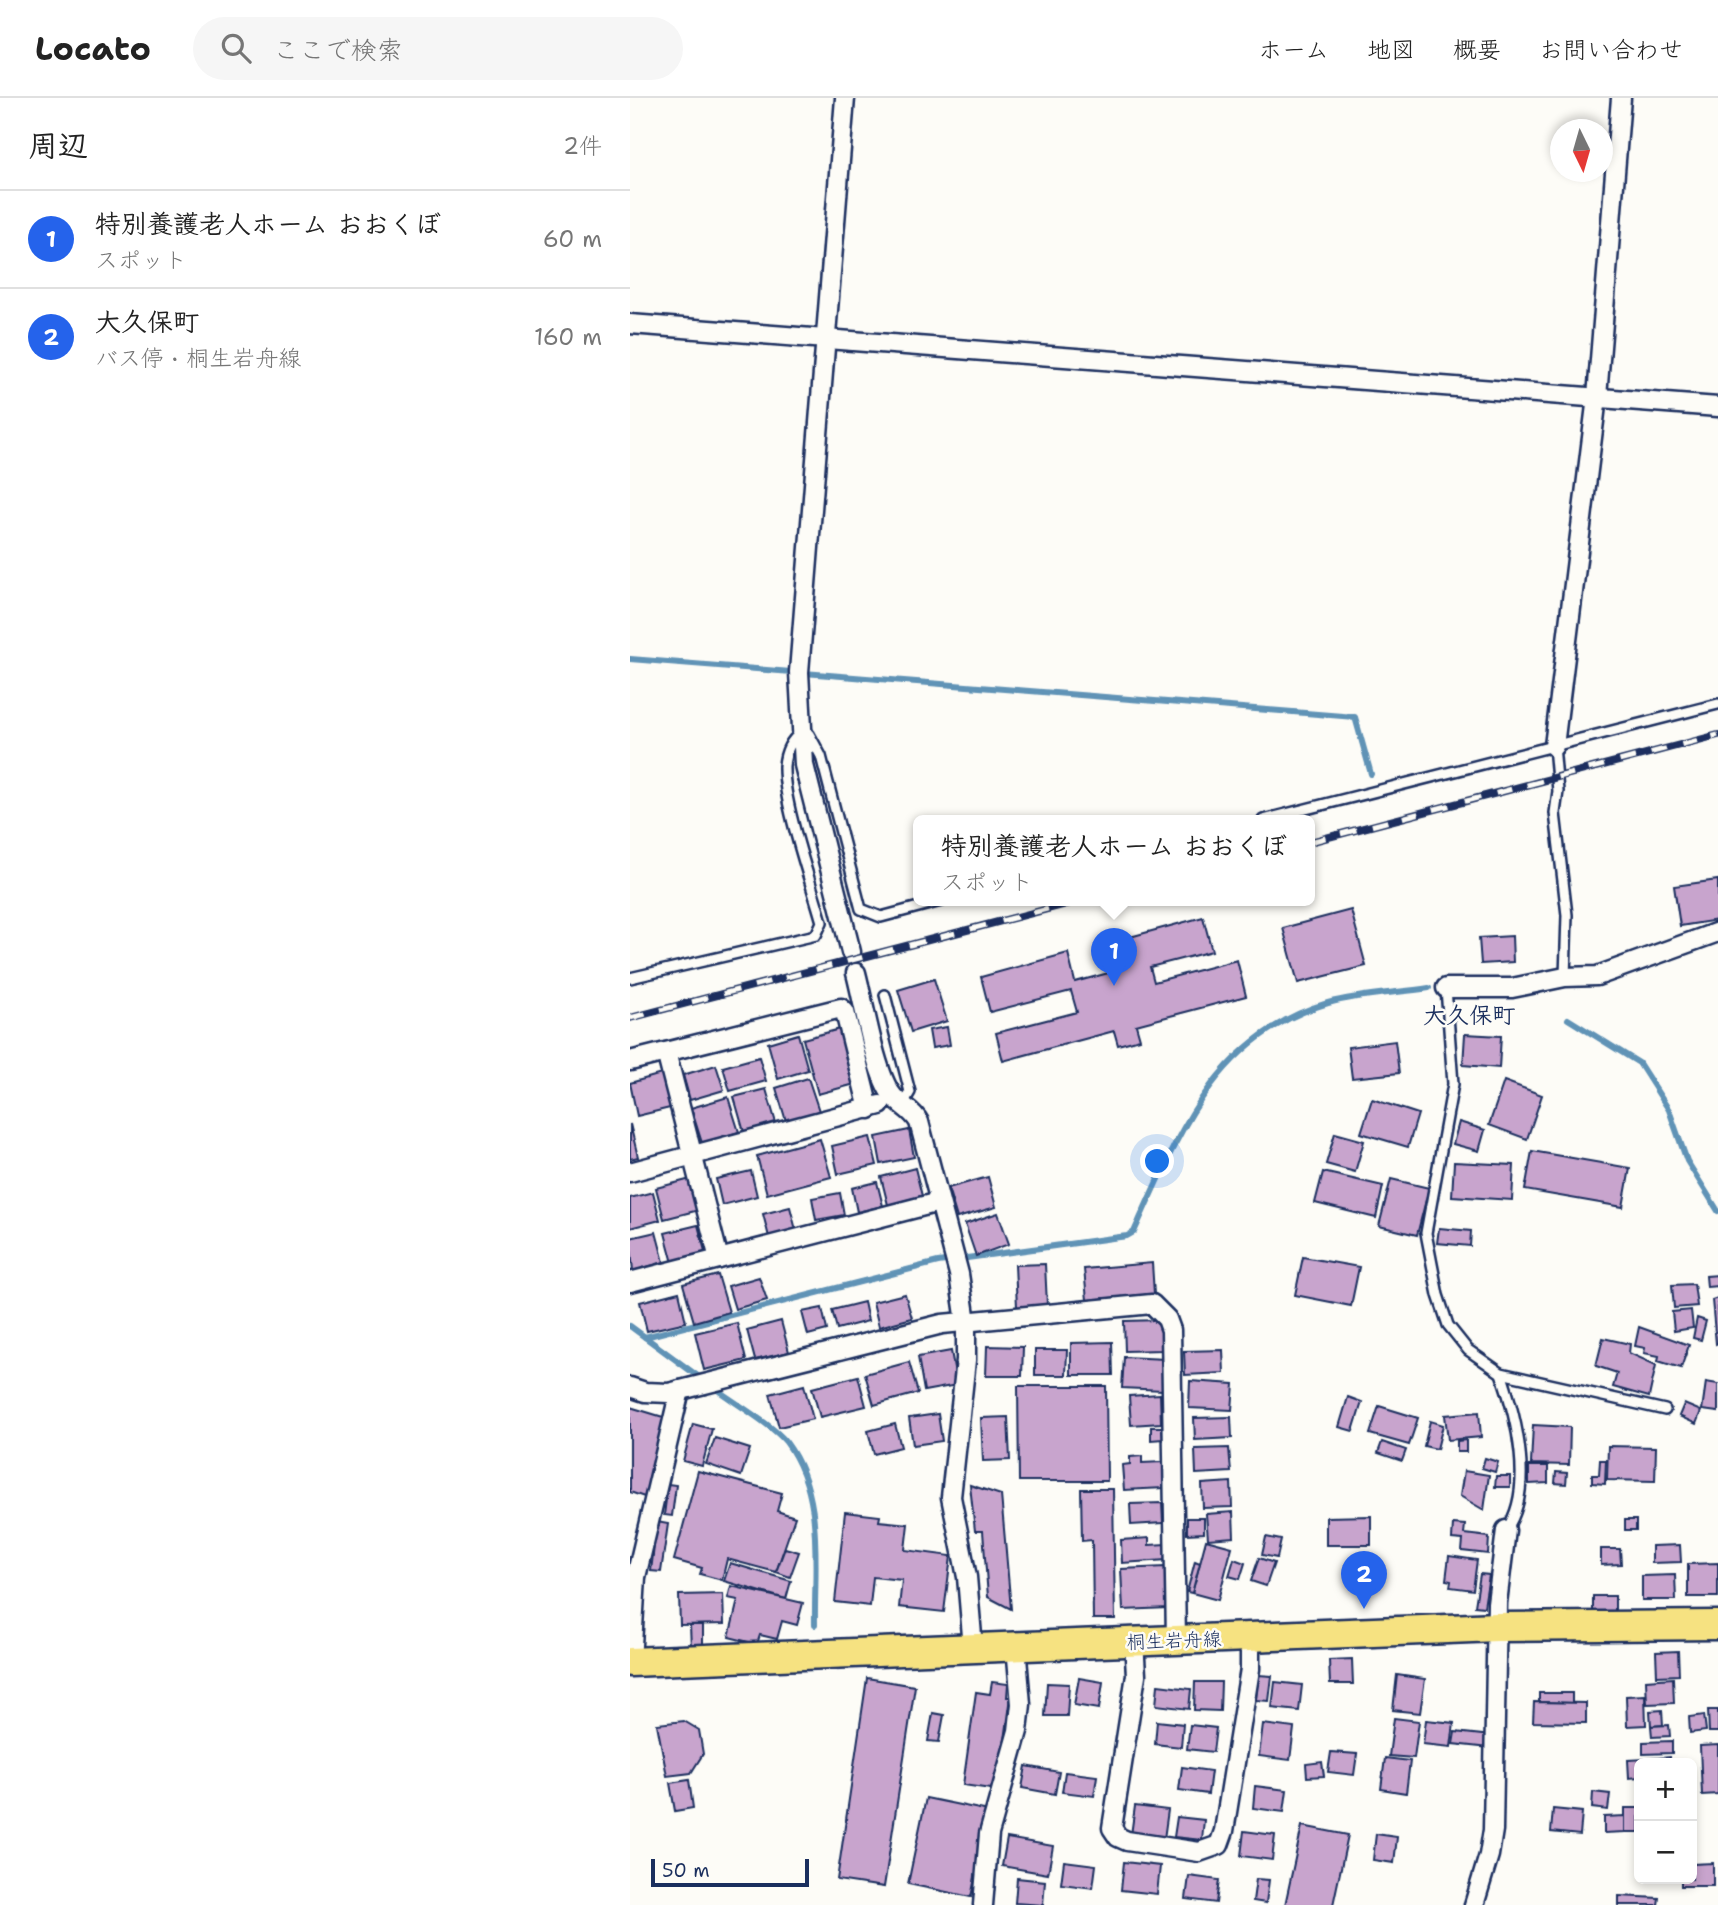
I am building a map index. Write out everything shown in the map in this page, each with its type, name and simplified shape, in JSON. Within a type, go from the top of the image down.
[{"type":"main road","name":"桐生岩舟線","points":[[631,1662],[1497,1627],[1718,1625]]},
{"type":"street","points":[[845,98],[799,672],[801,733],[812,806],[850,952]]},
{"type":"street","points":[[1554,746],[1597,397],[1621,98]]},
{"type":"street","points":[[630,324],[1718,407]]},
{"type":"street","points":[[1447,988],[1512,988],[1565,976],[1598,976],[1718,932]]},
{"type":"street","points":[[856,973],[883,1076],[897,1100],[913,1112],[919,1122],[959,1274],[966,1322],[966,1360],[951,1497],[967,1577],[973,1648]]},
{"type":"street","points":[[630,1061],[841,1008],[845,1012],[869,1110]]},
{"type":"street","points":[[666,1052],[719,1259]]},
{"type":"street","points":[[630,1172],[869,1110],[897,1100]]},
{"type":"street","points":[[630,1282],[939,1202]]},
{"type":"street","points":[[630,1387],[645,1392],[680,1390],[942,1324],[1152,1304],[1167,1319],[1171,1330],[1176,1640]]},
{"type":"street","points":[[631,1662],[636,1577],[680,1390]]},
{"type":"street","points":[[1474,1905],[1489,1855],[1493,1830],[1497,1627],[1506,1530]]},
{"type":"street","points":[[1134,1641],[1136,1675],[1112,1828],[1118,1837],[1127,1841],[1199,1852],[1219,1845],[1224,1830],[1250,1669],[1250,1637]]},
{"type":"street","points":[[983,1905],[989,1834],[1018,1731],[1021,1704],[1016,1646]]},
{"type":"lane","points":[[1283,815],[1718,704]]},
{"type":"lane","points":[[630,978],[816,935],[822,922],[790,805],[784,766],[789,745],[801,733],[809,734],[821,756],[861,909],[881,917],[922,906]]},
{"type":"lane","points":[[1554,746],[1558,791],[1555,813],[1567,915],[1565,976]]},
{"type":"lane","points":[[1447,988],[1453,1084],[1426,1233],[1438,1295],[1448,1325],[1468,1350],[1501,1373],[1665,1410]]},
{"type":"lane","points":[[885,995],[910,1091],[897,1100]]},
{"type":"lane","points":[[1501,1373],[1516,1415],[1520,1440],[1520,1478],[1512,1522],[1506,1530]]},
{"type":"building","points":[[1718,880],[1718,920],[1680,926],[1674,886]]},
{"type":"building","points":[[1351,910],[1366,966],[1298,983],[1283,928]]},
{"type":"building","points":[[1203,917],[1212,951],[1150,967],[1154,982],[1237,960],[1246,996],[1136,1025],[1140,1039],[1118,1045],[1114,1031],[1003,1061],[996,1033],[1077,1012],[1071,991],[990,1012],[981,977],[1068,953],[1075,982],[1116,971],[1108,943]]},
{"type":"building","points":[[1512,936],[1513,962],[1481,964],[1479,938]]},
{"type":"building","points":[[934,979],[947,1021],[911,1032],[898,990]]},
{"type":"building","points":[[947,1027],[950,1045],[932,1048],[929,1030]]},
{"type":"building","points":[[840,1029],[855,1084],[818,1094],[803,1039]]},
{"type":"building","points":[[798,1034],[808,1070],[778,1079],[768,1043]]},
{"type":"building","points":[[1465,1034],[1501,1036],[1499,1068],[1463,1065]]},
{"type":"building","points":[[1395,1041],[1399,1073],[1352,1078],[1348,1047]]},
{"type":"building","points":[[759,1057],[766,1081],[730,1091],[723,1067]]},
{"type":"building","points":[[716,1065],[724,1090],[690,1100],[683,1075]]},
{"type":"building","points":[[665,1073],[674,1107],[637,1116],[630,1083]]},
{"type":"building","points":[[808,1078],[819,1111],[786,1121],[776,1088]]},
{"type":"building","points":[[1504,1081],[1542,1095],[1527,1139],[1489,1125]]},
{"type":"building","points":[[766,1089],[776,1123],[744,1132],[734,1097]]},
{"type":"building","points":[[728,1097],[739,1132],[702,1143],[691,1108]]},
{"type":"building","points":[[1372,1099],[1418,1114],[1408,1147],[1361,1133]]},
{"type":"building","points":[[1459,1122],[1485,1130],[1479,1151],[1453,1144]]},
{"type":"building","points":[[630,1124],[638,1157],[630,1159]]},
{"type":"building","points":[[909,1130],[914,1157],[881,1164],[876,1137]]},
{"type":"building","points":[[1335,1133],[1364,1141],[1355,1172],[1326,1164]]},
{"type":"building","points":[[870,1137],[877,1165],[838,1174],[832,1146]]},
{"type":"building","points":[[820,1139],[831,1177],[767,1194],[757,1156]]},
{"type":"building","points":[[1532,1151],[1630,1168],[1623,1207],[1525,1190]]},
{"type":"building","points":[[1454,1162],[1514,1165],[1512,1200],[1452,1196]]},
{"type":"building","points":[[915,1168],[922,1196],[888,1205],[881,1177]]},
{"type":"building","points":[[751,1171],[757,1196],[722,1205],[716,1179]]},
{"type":"building","points":[[1323,1172],[1383,1186],[1376,1218],[1315,1203]]},
{"type":"building","points":[[988,1177],[996,1207],[957,1218],[948,1188]]},
{"type":"building","points":[[691,1179],[699,1210],[664,1219],[656,1188]]},
{"type":"building","points":[[1391,1179],[1429,1188],[1417,1235],[1379,1226]]},
{"type":"building","points":[[877,1182],[883,1206],[857,1212],[852,1188]]},
{"type":"building","points":[[653,1192],[660,1220],[630,1228],[630,1198]]},
{"type":"building","points":[[840,1193],[844,1215],[816,1220],[812,1198]]},
{"type":"building","points":[[790,1207],[796,1230],[769,1237],[763,1214]]},
{"type":"building","points":[[998,1213],[1009,1244],[976,1256],[965,1224]]},
{"type":"building","points":[[698,1225],[706,1255],[673,1263],[665,1233]]},
{"type":"building","points":[[1439,1228],[1471,1231],[1470,1246],[1437,1243]]},
{"type":"building","points":[[656,1232],[664,1262],[633,1271],[630,1238]]},
{"type":"building","points":[[1303,1257],[1359,1267],[1351,1306],[1295,1295]]},
{"type":"building","points":[[1152,1263],[1154,1294],[1087,1300],[1084,1269]]},
{"type":"building","points":[[1045,1264],[1047,1305],[1017,1307],[1015,1265]]},
{"type":"building","points":[[718,1275],[729,1312],[694,1322],[683,1284]]},
{"type":"building","points":[[1718,1275],[1718,1286],[1707,1287],[1706,1276]]},
{"type":"building","points":[[759,1277],[767,1300],[735,1309],[728,1286]]},
{"type":"building","points":[[1694,1284],[1697,1306],[1674,1308],[1672,1285]]},
{"type":"building","points":[[679,1292],[686,1322],[647,1331],[640,1302]]},
{"type":"building","points":[[905,1294],[912,1318],[879,1327],[873,1302]]},
{"type":"building","points":[[1718,1298],[1718,1343],[1716,1344],[1712,1300]]},
{"type":"building","points":[[864,1302],[868,1321],[837,1329],[832,1310]]},
{"type":"building","points":[[822,1308],[827,1330],[808,1335],[802,1312]]},
{"type":"building","points":[[1691,1310],[1693,1328],[1674,1331],[1672,1312]]},
{"type":"building","points":[[1697,1318],[1706,1321],[1701,1340],[1693,1338]]},
{"type":"building","points":[[1161,1320],[1162,1350],[1125,1351],[1124,1321]]},
{"type":"building","points":[[781,1321],[789,1352],[755,1360],[747,1330]]},
{"type":"building","points":[[737,1323],[746,1360],[704,1370],[695,1333]]},
{"type":"building","points":[[1639,1327],[1689,1345],[1681,1368],[1658,1361],[1659,1356],[1644,1353],[1645,1348],[1635,1346]]},
{"type":"building","points":[[1603,1338],[1630,1344],[1629,1353],[1656,1365],[1649,1397],[1613,1387],[1617,1373],[1596,1366]]},
{"type":"building","points":[[1112,1342],[1113,1375],[1071,1375],[1071,1343]]},
{"type":"building","points":[[987,1346],[1023,1347],[1022,1376],[986,1376]]},
{"type":"building","points":[[1035,1350],[1067,1350],[1066,1375],[1035,1375]]},
{"type":"building","points":[[1223,1350],[1224,1373],[1185,1375],[1184,1351]]},
{"type":"building","points":[[951,1351],[957,1385],[924,1391],[918,1357]]},
{"type":"building","points":[[1124,1357],[1165,1359],[1163,1390],[1122,1388]]},
{"type":"building","points":[[909,1362],[918,1393],[874,1405],[865,1374]]},
{"type":"building","points":[[858,1376],[866,1406],[820,1417],[812,1388]]},
{"type":"building","points":[[1190,1381],[1234,1384],[1232,1410],[1189,1408]]},
{"type":"building","points":[[1706,1382],[1718,1384],[1718,1412],[1702,1410]]},
{"type":"building","points":[[804,1385],[813,1419],[779,1427],[770,1394]]},
{"type":"building","points":[[1018,1386],[1106,1386],[1107,1481],[1019,1481]]},
{"type":"building","points":[[1160,1394],[1161,1423],[1131,1425],[1129,1396]]},
{"type":"building","points":[[1348,1397],[1362,1402],[1353,1431],[1339,1427]]},
{"type":"building","points":[[1684,1404],[1701,1411],[1696,1424],[1679,1416]]},
{"type":"building","points":[[1379,1406],[1418,1418],[1409,1445],[1370,1434]]},
{"type":"building","points":[[630,1407],[673,1420],[650,1499],[630,1492]]},
{"type":"building","points":[[1479,1412],[1481,1437],[1448,1440],[1445,1415]]},
{"type":"building","points":[[938,1414],[942,1441],[913,1445],[909,1418]]},
{"type":"building","points":[[1008,1417],[1010,1460],[983,1461],[981,1418]]},
{"type":"building","points":[[1231,1417],[1232,1438],[1195,1440],[1194,1418]]},
{"type":"building","points":[[1430,1421],[1443,1425],[1437,1449],[1424,1446]]},
{"type":"building","points":[[693,1424],[712,1429],[702,1466],[683,1461]]},
{"type":"building","points":[[895,1424],[901,1447],[874,1454],[868,1431]]},
{"type":"building","points":[[1533,1425],[1570,1427],[1569,1465],[1531,1464]]},
{"type":"building","points":[[1151,1427],[1162,1427],[1163,1439],[1151,1440]]},
{"type":"building","points":[[715,1438],[750,1449],[741,1476],[706,1464]]},
{"type":"building","points":[[1466,1440],[1466,1452],[1457,1452],[1457,1441]]},
{"type":"building","points":[[1382,1442],[1406,1450],[1402,1461],[1378,1453]]},
{"type":"building","points":[[1608,1446],[1656,1447],[1655,1481],[1607,1480]]},
{"type":"building","points":[[1229,1448],[1231,1472],[1196,1474],[1195,1449]]},
{"type":"building","points":[[1142,1456],[1142,1463],[1163,1462],[1164,1488],[1124,1490],[1122,1465],[1130,1464],[1130,1457]]},
{"type":"building","points":[[1485,1458],[1498,1462],[1495,1472],[1482,1468]]},
{"type":"building","points":[[1600,1460],[1606,1460],[1605,1484],[1592,1483],[1592,1475],[1599,1475]]},
{"type":"building","points":[[1529,1466],[1548,1466],[1548,1483],[1529,1484]]},
{"type":"building","points":[[698,1471],[782,1493],[777,1511],[795,1517],[776,1572],[727,1559],[722,1580],[700,1574],[702,1568],[674,1560]]},
{"type":"building","points":[[1464,1471],[1489,1475],[1484,1510],[1460,1496]]},
{"type":"building","points":[[1556,1472],[1567,1473],[1566,1484],[1555,1483]]},
{"type":"building","points":[[1496,1476],[1510,1476],[1510,1487],[1495,1487]]},
{"type":"building","points":[[1231,1482],[1232,1507],[1203,1508],[1202,1484]]},
{"type":"building","points":[[668,1484],[676,1485],[672,1516],[664,1515]]},
{"type":"building","points":[[970,1485],[1001,1495],[1011,1609],[988,1597],[983,1531],[975,1531]]},
{"type":"building","points":[[1081,1489],[1113,1489],[1115,1619],[1093,1619],[1092,1540],[1082,1541]]},
{"type":"building","points":[[1162,1503],[1163,1523],[1131,1525],[1130,1504]]},
{"type":"building","points":[[845,1512],[880,1516],[879,1521],[908,1524],[905,1550],[951,1556],[944,1612],[899,1607],[902,1580],[873,1577],[870,1606],[835,1602]]},
{"type":"building","points":[[1233,1512],[1234,1537],[1208,1539],[1206,1514]]},
{"type":"building","points":[[1371,1516],[1371,1545],[1326,1545],[1326,1517]]},
{"type":"building","points":[[1187,1518],[1204,1518],[1204,1533],[1187,1534]]},
{"type":"building","points":[[1625,1520],[1636,1520],[1636,1530],[1625,1530]]},
{"type":"building","points":[[657,1522],[668,1524],[661,1572],[651,1571]]},
{"type":"building","points":[[1453,1524],[1465,1525],[1464,1534],[1489,1537],[1488,1554],[1462,1551],[1463,1540],[1452,1539]]},
{"type":"building","points":[[1266,1537],[1281,1540],[1277,1558],[1262,1555]]},
{"type":"building","points":[[1149,1538],[1149,1545],[1166,1544],[1167,1560],[1122,1563],[1121,1540]]},
{"type":"building","points":[[1206,1540],[1232,1547],[1218,1600],[1192,1593]]},
{"type":"building","points":[[1680,1545],[1681,1562],[1652,1563],[1652,1546]]},
{"type":"building","points":[[785,1548],[799,1552],[790,1577],[776,1572]]},
{"type":"building","points":[[1601,1549],[1620,1549],[1621,1564],[1601,1565]]},
{"type":"building","points":[[1449,1556],[1477,1560],[1473,1590],[1450,1587],[1451,1581],[1446,1580]]},
{"type":"building","points":[[1259,1558],[1274,1563],[1266,1586],[1251,1581]]},
{"type":"building","points":[[1234,1559],[1245,1563],[1240,1579],[1229,1576]]},
{"type":"building","points":[[1195,1561],[1200,1563],[1192,1593],[1187,1592]]},
{"type":"building","points":[[730,1563],[791,1581],[786,1599],[724,1581]]},
{"type":"building","points":[[1718,1563],[1718,1597],[1688,1597],[1688,1564]]},
{"type":"building","points":[[1165,1567],[1168,1608],[1123,1610],[1121,1569]]},
{"type":"building","points":[[1480,1574],[1489,1575],[1484,1607],[1475,1606]]},
{"type":"building","points":[[1675,1575],[1676,1600],[1642,1600],[1642,1576]]},
{"type":"building","points":[[731,1586],[803,1603],[797,1625],[782,1621],[777,1639],[760,1635],[757,1644],[729,1637],[738,1600],[728,1598]]},
{"type":"building","points":[[723,1594],[724,1624],[680,1625],[679,1595]]},
{"type":"building","points":[[1593,1596],[1615,1596],[1615,1611],[1593,1612]]},
{"type":"building","points":[[690,1625],[703,1625],[703,1647],[691,1647]]},
{"type":"building","points":[[1678,1651],[1679,1675],[1657,1676],[1656,1652]]},
{"type":"building","points":[[1352,1659],[1353,1684],[1330,1684],[1329,1660]]},
{"type":"building","points":[[1258,1675],[1272,1676],[1269,1701],[1256,1700]]},
{"type":"building","points":[[1397,1675],[1425,1679],[1420,1713],[1393,1710]]},
{"type":"building","points":[[867,1678],[915,1686],[884,1887],[837,1880]]},
{"type":"building","points":[[1079,1678],[1103,1682],[1099,1709],[1074,1705]]},
{"type":"building","points":[[1673,1678],[1674,1703],[1647,1704],[1646,1680]]},
{"type":"building","points":[[992,1682],[1008,1684],[1007,1697],[1011,1697],[998,1790],[963,1785],[976,1692],[990,1694]]},
{"type":"building","points":[[1195,1682],[1221,1682],[1220,1711],[1194,1710]]},
{"type":"building","points":[[1275,1682],[1302,1685],[1299,1711],[1272,1708]]},
{"type":"building","points":[[1047,1683],[1069,1684],[1067,1716],[1045,1716]]},
{"type":"building","points":[[1158,1685],[1191,1689],[1189,1709],[1156,1705]]},
{"type":"building","points":[[1539,1693],[1572,1693],[1572,1703],[1539,1702]]},
{"type":"building","points":[[1645,1695],[1646,1725],[1627,1726],[1626,1696]]},
{"type":"building","points":[[1534,1702],[1586,1703],[1586,1723],[1533,1722]]},
{"type":"building","points":[[1662,1710],[1663,1725],[1651,1726],[1650,1711]]},
{"type":"building","points":[[1708,1710],[1718,1710],[1718,1732],[1709,1732]]},
{"type":"building","points":[[933,1713],[944,1715],[939,1742],[928,1741]]},
{"type":"building","points":[[1704,1715],[1706,1731],[1690,1733],[1689,1717]]},
{"type":"building","points":[[1394,1718],[1419,1721],[1414,1758],[1389,1756]]},
{"type":"building","points":[[1426,1720],[1454,1723],[1451,1747],[1423,1744]]},
{"type":"building","points":[[684,1721],[699,1730],[703,1754],[691,1773],[667,1776],[657,1724]]},
{"type":"building","points":[[1157,1721],[1183,1724],[1181,1747],[1155,1744]]},
{"type":"building","points":[[1263,1724],[1294,1728],[1290,1760],[1259,1756]]},
{"type":"building","points":[[1190,1725],[1216,1728],[1213,1752],[1187,1749]]},
{"type":"building","points":[[1669,1725],[1670,1736],[1652,1737],[1651,1726]]},
{"type":"building","points":[[1455,1732],[1491,1736],[1489,1748],[1453,1744]]},
{"type":"building","points":[[1672,1741],[1672,1753],[1643,1754],[1643,1742]]},
{"type":"building","points":[[1718,1745],[1718,1794],[1702,1795],[1700,1746]]},
{"type":"building","points":[[1331,1752],[1357,1754],[1354,1775],[1328,1772]]},
{"type":"building","points":[[1385,1758],[1410,1761],[1406,1793],[1381,1789]]},
{"type":"building","points":[[1628,1760],[1634,1760],[1634,1778],[1629,1778]]},
{"type":"building","points":[[1322,1762],[1324,1776],[1307,1777],[1306,1764]]},
{"type":"building","points":[[1026,1766],[1059,1772],[1055,1794],[1022,1788]]},
{"type":"building","points":[[1182,1767],[1211,1771],[1208,1794],[1179,1790]]},
{"type":"building","points":[[1065,1772],[1097,1776],[1094,1796],[1062,1792]]},
{"type":"building","points":[[689,1780],[693,1808],[675,1811],[670,1783]]},
{"type":"building","points":[[1255,1786],[1287,1790],[1284,1812],[1253,1808]]},
{"type":"building","points":[[1593,1792],[1610,1794],[1608,1810],[1592,1808]]},
{"type":"building","points":[[926,1798],[989,1811],[971,1897],[908,1884]]},
{"type":"building","points":[[1135,1806],[1168,1810],[1164,1839],[1131,1835]]},
{"type":"building","points":[[1625,1808],[1634,1808],[1634,1832],[1625,1832]]},
{"type":"building","points":[[1553,1809],[1582,1812],[1580,1835],[1551,1832]]},
{"type":"building","points":[[1625,1816],[1625,1832],[1604,1833],[1604,1817]]},
{"type":"building","points":[[1177,1817],[1204,1820],[1202,1840],[1174,1837]]},
{"type":"building","points":[[1302,1826],[1348,1835],[1333,1905],[1285,1905]]},
{"type":"building","points":[[1244,1831],[1275,1835],[1272,1860],[1241,1856]]},
{"type":"building","points":[[1376,1834],[1397,1837],[1394,1863],[1373,1860]]},
{"type":"building","points":[[1007,1838],[1053,1846],[1048,1874],[1002,1866]]},
{"type":"building","points":[[1064,1861],[1096,1865],[1093,1888],[1061,1884]]},
{"type":"building","points":[[1124,1862],[1160,1866],[1157,1894],[1121,1890]]},
{"type":"building","points":[[1713,1863],[1713,1886],[1681,1886],[1697,1884],[1697,1864]]},
{"type":"building","points":[[1189,1876],[1219,1880],[1216,1903],[1186,1899]]},
{"type":"building","points":[[1017,1878],[1045,1881],[1043,1905],[1015,1903]]},
{"type":"building","points":[[1256,1879],[1269,1880],[1266,1903],[1253,1901]]},
{"type":"building","points":[[1619,1896],[1659,1898],[1658,1905],[1619,1905]]},
{"type":"waterway","points":[[630,659],[1355,717],[1371,774]]},
{"type":"waterway","points":[[645,1337],[938,1262],[1127,1236],[1134,1232],[1167,1160],[1205,1094],[1229,1064],[1256,1039],[1289,1018],[1328,1003],[1429,988]]},
{"type":"waterway","points":[[1568,1019],[1639,1063],[1669,1110],[1687,1161],[1718,1211]]},
{"type":"waterway","points":[[630,1326],[703,1380]]},
{"type":"waterway","points":[[712,1386],[780,1435],[798,1463],[807,1484],[815,1530],[815,1625]]},
{"type":"railway","points":[[1315,841],[1718,735]]},
{"type":"railway","points":[[630,1018],[1059,906]]},
{"type":"place","name":"特別養護老人ホーム おおくぼ","points":[[1114,986]]},
{"type":"place","name":"大久保町","points":[[1364,1609]]},
{"type":"district","name":"大久保町","points":[[1469,1015]]}]
